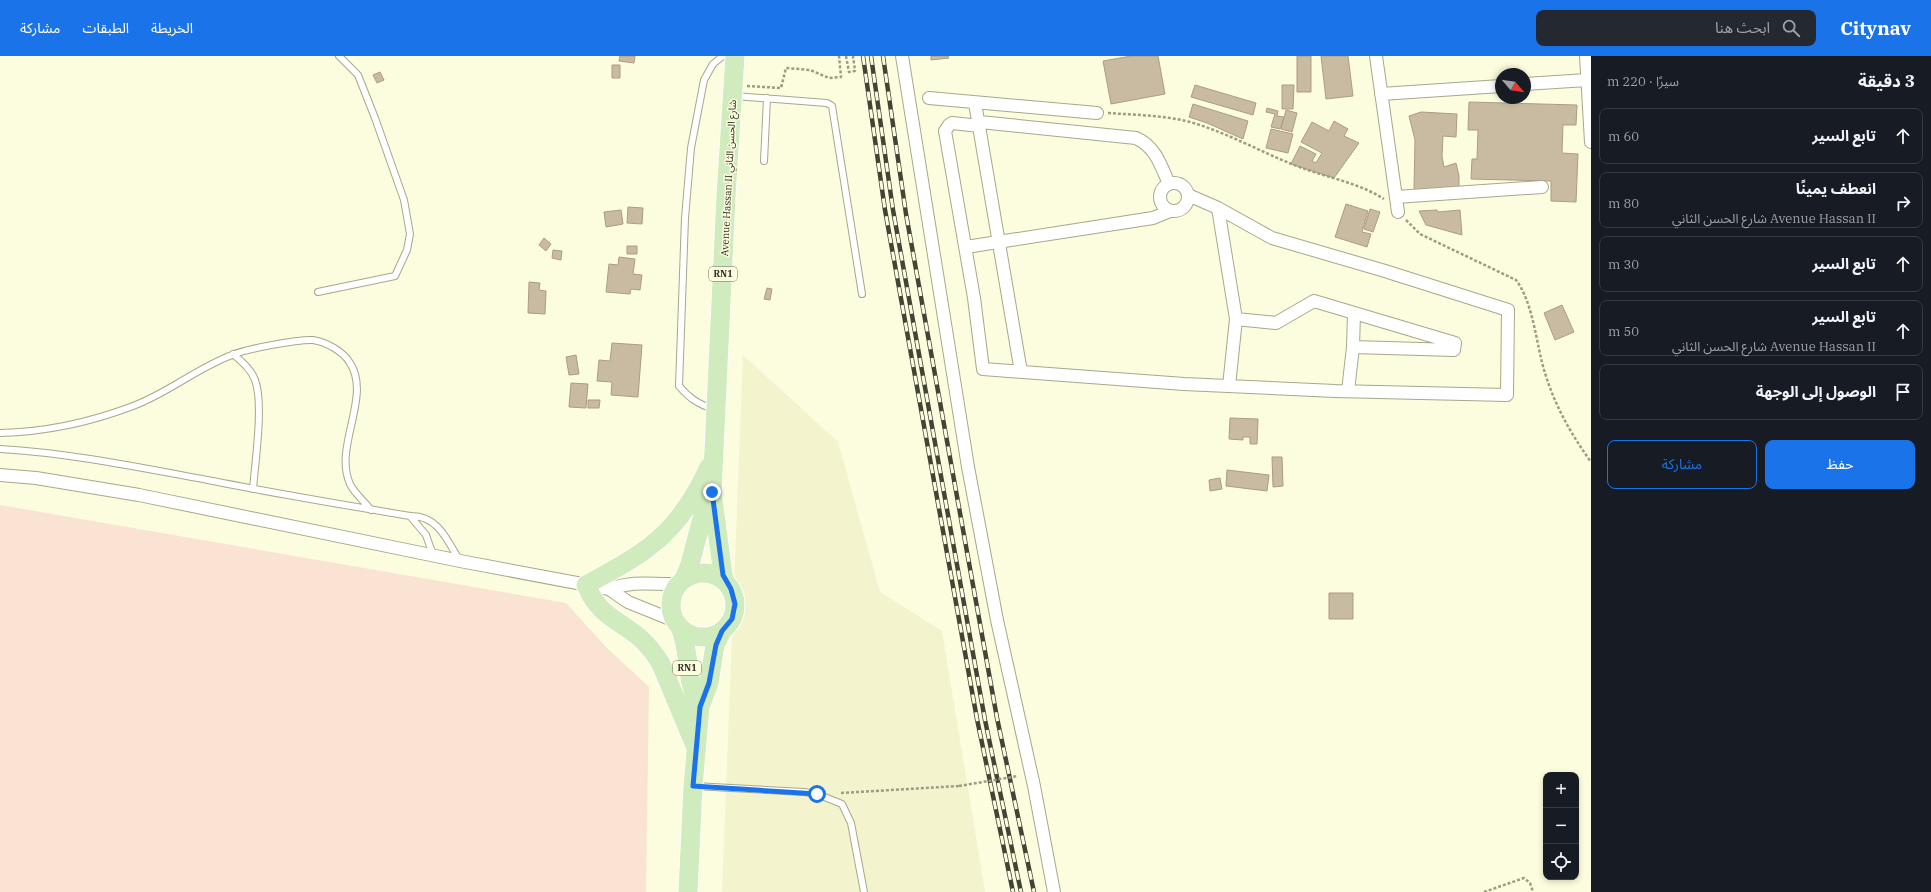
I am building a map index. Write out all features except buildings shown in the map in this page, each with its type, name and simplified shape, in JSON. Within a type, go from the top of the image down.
[{"type":"main road","name":"Avenue Hassan II شارع الحسن الثاني","points":[[726,583],[722,570],[712,492],[735,56]]},
{"type":"main road","points":[[696,748],[661,664],[655,655],[639,638],[605,614],[594,600],[586,585],[648,548],[669,530],[697,492],[714,458]]},
{"type":"main road","name":"Avenue Hassan II شارع الحسن الثاني","points":[[681,582],[690,564],[704,511],[712,492]]},
{"type":"main road","points":[[706,573],[714,574],[726,583],[734,596],[734,612],[732,619],[722,631],[715,635],[700,637],[692,635],[677,624],[672,614],[671,598],[681,582],[691,575],[706,573]]},
{"type":"main road","name":"RN1","points":[[677,624],[685,643],[689,682],[700,707]]},
{"type":"main road","name":"RN1","points":[[688,892],[693,786],[700,707],[709,683],[716,645],[722,631]]},
{"type":"street","points":[[902,56],[960,423],[997,620],[1034,786],[1054,892]]},
{"type":"street","points":[[1376,56],[1398,212]]},
{"type":"street","points":[[1586,56],[1591,142]]},
{"type":"street","points":[[1531,84],[1587,80]]},
{"type":"street","points":[[1381,94],[1495,86]]},
{"type":"street","points":[[929,98],[1097,113]]},
{"type":"street","points":[[975,102],[980,124],[1021,372]]},
{"type":"street","points":[[1169,184],[1156,154],[1147,144],[1136,138],[980,124],[952,123],[949,125],[945,131],[966,247],[983,369],[1229,386],[1348,391],[1507,394],[1508,310],[1385,271],[1272,238],[1218,208],[1188,195]]},
{"type":"street","points":[[966,247],[1153,218],[1170,211],[1180,211],[1184,208],[1188,200],[1188,195],[1183,186],[1179,184],[1169,184],[1160,195],[1162,205],[1170,211]]},
{"type":"street","points":[[1396,197],[1542,187]]},
{"type":"street","points":[[1218,208],[1236,319],[1229,386]]},
{"type":"street","points":[[1236,319],[1276,323],[1314,301],[1455,343],[1454,350],[1353,347]]},
{"type":"street","points":[[1348,391],[1353,347],[1354,313]]},
{"type":"street","points":[[0,475],[36,478],[139,495],[460,561],[609,589],[628,602],[677,624]]},
{"type":"street","points":[[609,589],[637,582],[681,582]]},
{"type":"lane","points":[[318,292],[394,276],[407,250],[410,234],[404,200],[358,75],[339,56]]},
{"type":"lane","points":[[716,411],[697,403],[687,396],[679,386],[685,218],[691,148],[704,80],[713,64],[723,56]]},
{"type":"lane","points":[[733,90],[767,98],[827,103],[832,106],[862,294]]},
{"type":"lane","points":[[764,161],[767,98]]},
{"type":"lane","points":[[0,433],[65,426],[133,406],[180,384],[208,366],[233,354],[284,343],[312,340],[334,347],[350,362],[357,377],[356,392],[346,450],[346,470],[350,485],[371,510]]},
{"type":"lane","points":[[233,354],[249,369],[255,380],[259,398],[253,489]]},
{"type":"lane","points":[[0,449],[24,450],[121,464],[371,510],[422,517],[434,522],[439,527],[460,561]]},
{"type":"lane","points":[[410,516],[426,535],[433,555]]},
{"type":"lane","points":[[693,786],[804,792],[817,794],[842,804],[851,823],[864,892]]},
{"type":"path","points":[[733,90],[781,88],[786,68],[810,70],[829,78],[841,77],[838,56]]},
{"type":"path","points":[[846,56],[849,72],[855,71],[853,56]]},
{"type":"path","points":[[1097,113],[1169,118],[1190,122],[1247,143],[1302,168],[1372,191],[1390,203],[1420,234],[1516,280],[1521,287],[1528,307],[1544,372],[1554,401],[1569,430],[1591,462]]},
{"type":"path","points":[[844,793],[959,786],[1018,776]]},
{"type":"path","points":[[1484,892],[1524,878],[1530,883],[1533,892]]},
{"type":"shaded area","points":[[743,355],[838,442],[880,592],[942,631],[985,892],[722,892]]},
{"type":"shaded area","points":[[0,505],[566,603],[607,648],[649,687],[646,892],[0,892]]},
{"type":"railway","points":[[863,56],[885,210],[977,719],[1013,892]]},
{"type":"railway","points":[[871,56],[893,210],[985,720],[1021,892]]},
{"type":"railway","points":[[883,56],[906,214],[997,718],[1034,892]]},
{"type":"route","points":[[712,492],[723,575],[734,596],[735,604],[732,619],[718,638],[709,683],[700,707],[693,786],[817,794]]}]
